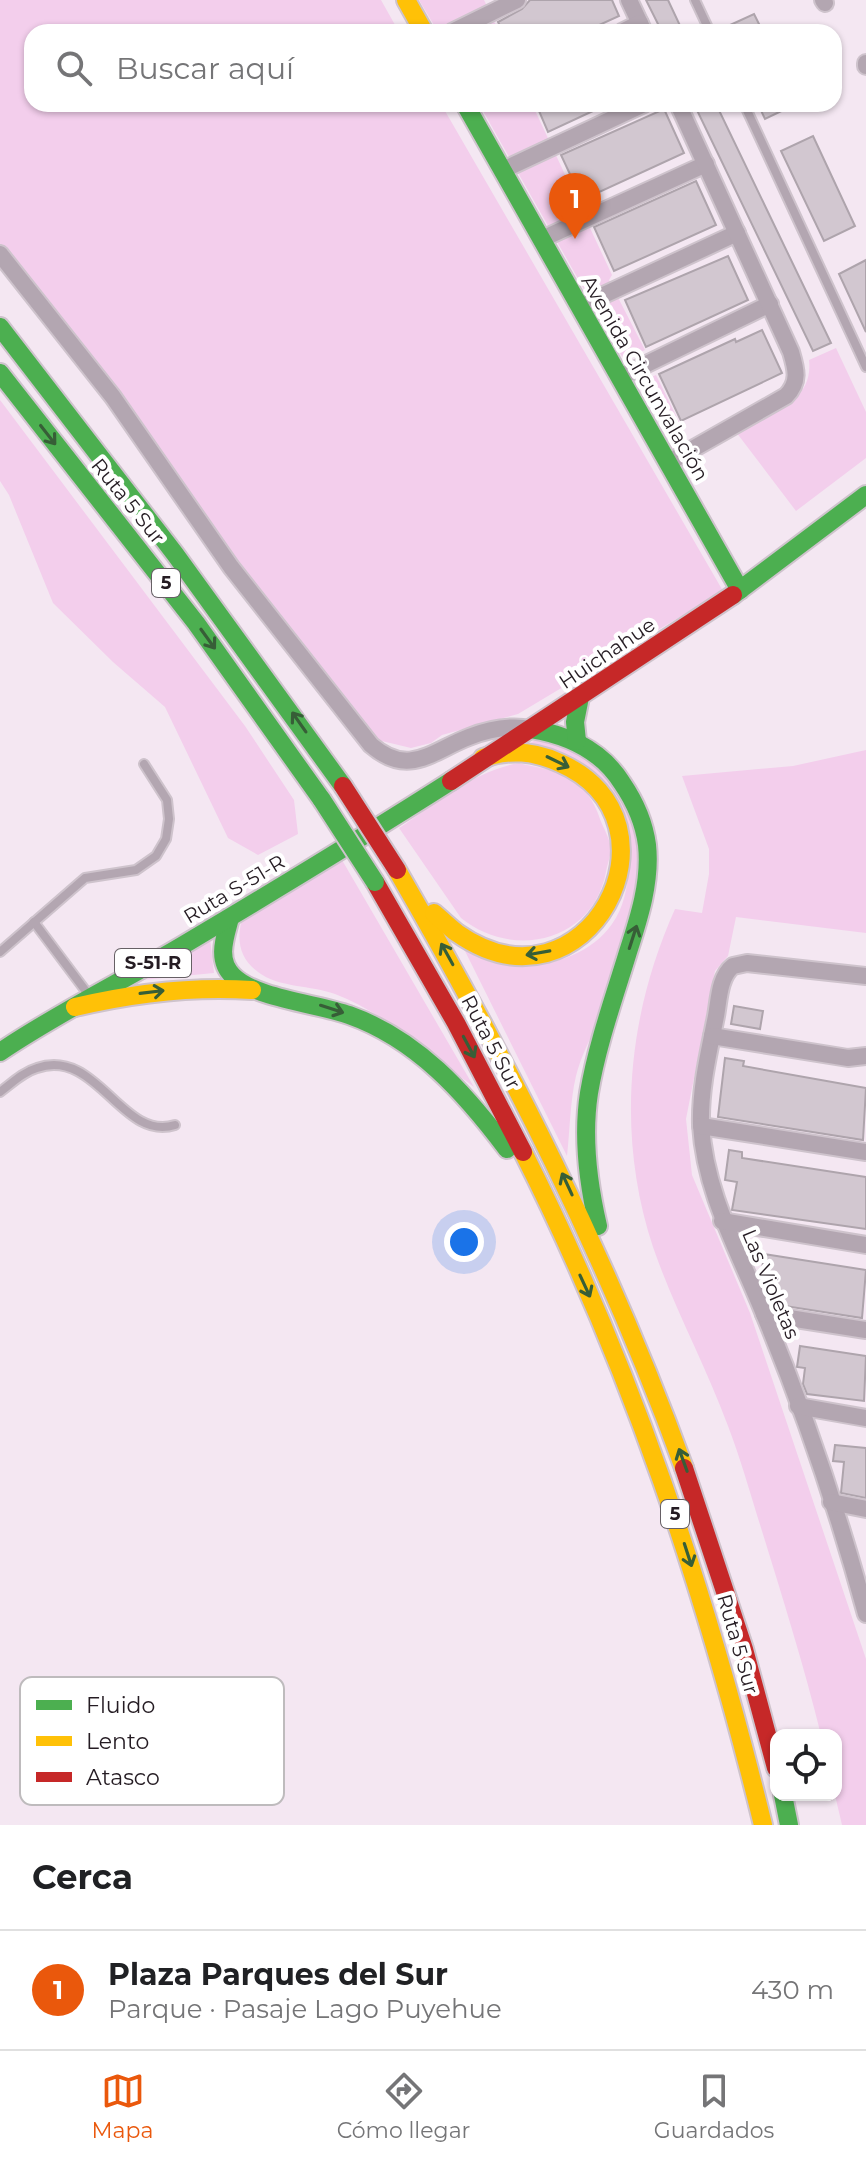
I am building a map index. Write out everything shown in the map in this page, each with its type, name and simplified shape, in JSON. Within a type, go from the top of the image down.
[{"type":"main road","points":[[406,0],[420,24]]},
{"type":"main road","name":"Avenida Circunvalación","points":[[471,112],[740,590]]},
{"type":"main road","name":"Ruta 5 Sur","points":[[0,327],[126,487],[262,668],[343,786],[452,962],[554,1156],[622,1306],[677,1444],[710,1538],[770,1745]]},
{"type":"main road","name":"Ruta 5 Sur","points":[[0,373],[196,623],[322,800],[375,882],[459,1028],[552,1216],[635,1406],[676,1517],[727,1683],[763,1825]]},
{"type":"main road","name":"Huichahue","points":[[365,836],[740,590],[866,495]]},
{"type":"main road","points":[[577,741],[575,722],[580,697]]},
{"type":"main road","points":[[531,729],[577,741],[603,760],[630,795],[642,824],[648,858],[644,904],[610,1011],[586,1112],[586,1149],[596,1219],[622,1306]]},
{"type":"main road","points":[[397,870],[447,926],[471,944],[497,953],[526,956],[554,950],[580,936],[601,916],[615,889],[621,859],[617,828],[604,800],[584,777],[546,756],[513,751],[483,758]]},
{"type":"main road","name":"Ruta S-51-R","points":[[0,1052],[43,1023],[230,918],[365,836]]},
{"type":"main road","points":[[230,918],[222,944],[227,968],[238,981],[257,990],[355,1017],[416,1051],[451,1081],[480,1114],[552,1216]]},
{"type":"main road","points":[[83,1002],[174,989],[257,990]]},
{"type":"main road","points":[[784,1801],[789,1825]]},
{"type":"street","points":[[468,24],[517,0]]},
{"type":"street","points":[[629,0],[640,24]]},
{"type":"street","points":[[503,170],[627,112]]},
{"type":"street","points":[[668,463],[786,396],[794,388],[797,376],[794,360],[770,304],[682,112]]},
{"type":"street","points":[[542,239],[706,164]]},
{"type":"street","points":[[580,306],[737,233]]},
{"type":"street","points":[[0,254],[113,397],[231,567],[371,745],[397,760],[418,761],[485,732],[511,727],[531,729]]},
{"type":"street","points":[[620,377],[770,304]]},
{"type":"street","name":"Las Violetas","points":[[866,976],[747,963],[733,966],[724,978],[703,1080],[701,1126],[708,1173],[722,1221],[764,1314],[798,1406],[866,1614]]},
{"type":"street","points":[[712,1036],[848,1058],[866,1056]]},
{"type":"street","points":[[701,1126],[866,1152]]},
{"type":"street","points":[[722,1221],[866,1245]]},
{"type":"street","points":[[764,1314],[866,1330]]},
{"type":"street","points":[[798,1406],[866,1418]]},
{"type":"street","points":[[831,1502],[866,1509]]},
{"type":"lane","points":[[695,0],[706,24]]},
{"type":"lane","points":[[748,112],[866,367]]},
{"type":"lane","points":[[0,952],[85,878],[136,870],[156,856],[166,839],[169,819],[167,800],[144,764]]},
{"type":"lane","points":[[34,922],[83,1002]]},
{"type":"lane","points":[[0,1092],[34,1069],[60,1065],[86,1075],[142,1122],[155,1127],[175,1125]]},
{"type":"shaded area","points":[[0,0],[381,0],[394,24],[24,24],[24,112],[446,112],[723,591],[518,714],[442,735],[431,743],[411,748],[365,737],[0,254]]},
{"type":"shaded area","points":[[419,0],[484,0],[495,24],[433,24]]},
{"type":"shaded area","points":[[484,112],[536,112],[612,275],[609,280],[645,350],[624,360]]},
{"type":"shaded area","points":[[836,348],[866,412],[866,458],[796,511],[736,432],[774,413],[797,397],[809,375],[809,360]]},
{"type":"shaded area","points":[[656,375],[685,434],[681,436],[649,378]]},
{"type":"shaded area","points":[[0,400],[245,726],[294,800],[298,834],[258,855],[228,838],[165,707],[113,662],[53,603],[9,495],[0,481]]},
{"type":"shaded area","points":[[544,735],[593,756],[622,788],[635,818],[640,850],[639,884],[624,951],[576,1076],[567,1156],[464,949],[488,961],[507,965],[558,961],[588,947],[612,924],[620,910],[628,868],[626,837],[620,816],[600,782],[585,770],[548,751],[525,746]]},
{"type":"shaded area","points":[[866,750],[866,933],[736,917],[728,956],[715,971],[686,1119],[692,1175],[750,1313],[866,1659],[866,1825],[842,1825],[836,1801],[842,1801],[842,1729],[819,1729],[737,1452],[653,1247],[641,1205],[631,1119],[637,1033],[659,950],[675,909],[702,913],[709,874],[709,849],[682,776],[793,766]]},
{"type":"shaded area","points":[[519,763],[562,774],[578,784],[595,806],[611,848],[598,896],[585,915],[568,928],[548,937],[526,940],[504,938],[482,931],[461,918],[399,828],[471,780]]},
{"type":"shaded area","points":[[342,860],[474,1087],[372,1012],[335,994],[266,977],[252,967],[244,956],[239,937],[241,923]]},
{"type":"shaded area","points":[[210,938],[214,973],[131,981]]},
{"type":"building","points":[[530,0],[612,0],[619,16],[602,24],[499,24]]},
{"type":"building","points":[[646,0],[668,0],[679,24],[658,24]]},
{"type":"building","points":[[754,14],[759,24],[732,24]]},
{"type":"building","points":[[539,112],[591,112],[548,132]]},
{"type":"building","points":[[657,112],[665,112],[684,153],[582,200],[561,155]]},
{"type":"building","points":[[698,112],[720,112],[831,343],[813,351]]},
{"type":"building","points":[[762,112],[779,112],[765,119]]},
{"type":"building","points":[[813,136],[855,226],[824,241],[781,151]]},
{"type":"building","points":[[696,181],[716,225],[614,271],[594,227]]},
{"type":"building","points":[[728,256],[748,300],[646,347],[625,300]]},
{"type":"building","points":[[866,260],[866,332],[839,274]]},
{"type":"building","points":[[762,330],[782,373],[681,421],[659,374]]},
{"type":"building","points":[[734,1006],[763,1011],[760,1029],[731,1024]]},
{"type":"building","points":[[725,1058],[744,1061],[743,1066],[866,1088],[863,1140],[718,1117]]},
{"type":"building","points":[[729,1150],[742,1152],[742,1158],[866,1177],[866,1229],[732,1210],[737,1182],[725,1180]]},
{"type":"building","points":[[764,1254],[866,1270],[862,1318],[772,1304],[773,1278],[761,1277]]},
{"type":"building","points":[[800,1346],[866,1356],[864,1401],[807,1394],[803,1384],[805,1368],[797,1367]]},
{"type":"building","points":[[835,1445],[866,1448],[866,1498],[841,1493],[844,1462],[833,1461]]},
{"type":"traffic: fast","points":[[470,112],[740,590]]},
{"type":"traffic: fast","points":[[0,327],[175,554],[343,786]]},
{"type":"traffic: fast","points":[[0,373],[196,623],[322,800]]},
{"type":"traffic: fast","points":[[733,595],[866,495]]},
{"type":"traffic: fast","points":[[577,741],[575,722],[580,697]]},
{"type":"traffic: fast","points":[[531,729],[571,740],[605,762],[635,805],[647,845],[643,899],[601,1039],[589,1093],[587,1160],[598,1226]]},
{"type":"traffic: fast","points":[[0,1052],[252,904],[451,781]]},
{"type":"traffic: fast","points":[[322,800],[375,882]]},
{"type":"traffic: fast","points":[[230,918],[223,956],[233,976],[256,990],[349,1015],[396,1038],[438,1070],[507,1149]]},
{"type":"traffic: fast","points":[[784,1801],[789,1825]]},
{"type":"traffic: slow","points":[[406,0],[420,24]]},
{"type":"traffic: slow","points":[[434,913],[457,933],[504,954],[546,953],[582,934],[607,904],[620,866],[618,827],[599,791],[560,763],[541,756],[512,752],[483,758]]},
{"type":"traffic: slow","points":[[397,870],[478,1015],[554,1163],[623,1313],[684,1468]]},
{"type":"traffic: slow","points":[[75,1007],[163,992],[252,990]]},
{"type":"traffic: slow","points":[[523,1152],[598,1315],[662,1481],[717,1652],[763,1825]]},
{"type":"traffic: jam","points":[[451,781],[733,595]]},
{"type":"traffic: jam","points":[[343,786],[397,870]]},
{"type":"traffic: jam","points":[[375,882],[456,1023],[523,1152]]},
{"type":"traffic: jam","points":[[684,1468],[744,1649],[770,1746]]},
{"type":"place","name":"Plaza Parques del Sur","points":[[575,239]]}]
